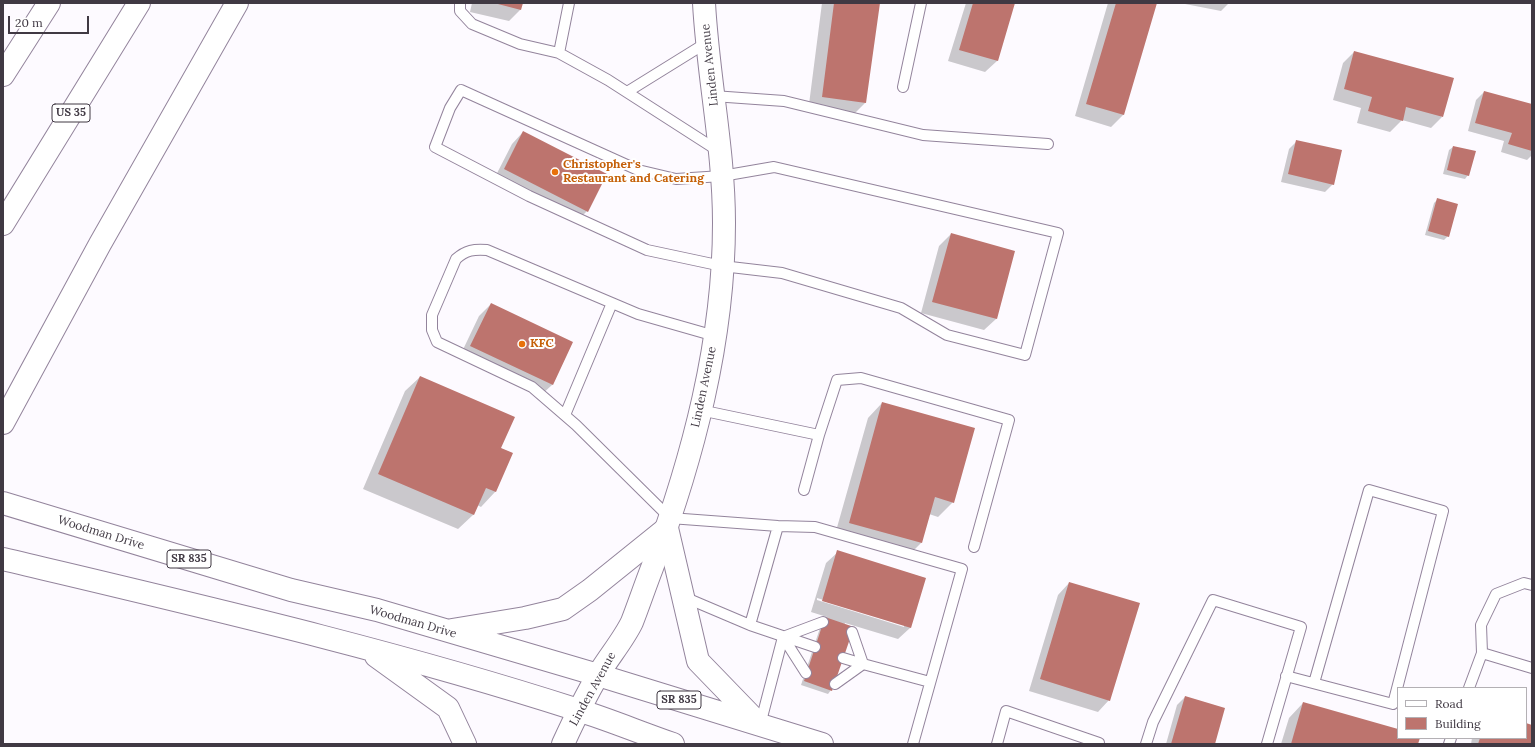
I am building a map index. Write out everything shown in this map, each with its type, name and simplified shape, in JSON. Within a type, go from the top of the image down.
[{"type":"main road","points":[[3,74],[49,3]]},
{"type":"main road","name":"US 35","points":[[3,224],[139,3]]},
{"type":"main road","points":[[3,423],[100,244],[237,3]]},
{"type":"main road","name":"Linden Avenue","points":[[563,744],[598,675],[631,625],[686,469],[710,371],[721,287],[724,223],[720,152],[706,43],[704,3]]},
{"type":"main road","name":"Woodman Drive","points":[[3,503],[291,590],[377,610],[598,675],[822,744]]},
{"type":"main road","points":[[446,631],[525,618],[563,609],[590,590],[668,523],[682,596],[698,661],[760,725]]},
{"type":"main road","points":[[3,559],[282,625],[367,649],[436,666],[579,710],[673,744]]},
{"type":"main road","points":[[367,649],[448,708],[465,744]]},
{"type":"lane","points":[[460,3],[460,11],[472,24],[520,44],[560,54],[608,80],[720,152]]},
{"type":"lane","points":[[560,54],[569,3]]},
{"type":"lane","points":[[903,87],[921,3]]},
{"type":"lane","points":[[627,92],[706,43]]},
{"type":"lane","points":[[461,90],[638,170],[676,179],[722,176],[774,167],[1058,233],[1025,355],[947,336],[901,308],[782,273],[722,266],[647,250],[529,196],[435,147],[450,108],[461,90]]},
{"type":"lane","points":[[713,96],[784,101],[923,135],[1048,144]]},
{"type":"lane","points":[[715,336],[638,314],[487,250],[474,249],[463,253],[456,259],[432,315],[432,330],[437,342],[532,387],[576,425],[668,523],[815,528],[962,569],[913,744]]},
{"type":"lane","points":[[565,415],[612,303]]},
{"type":"lane","points":[[804,490],[819,435],[837,380],[861,378],[1009,420],[974,547]]},
{"type":"lane","points":[[700,410],[819,435]]},
{"type":"lane","points":[[1314,683],[1369,490],[1443,511],[1397,687]]},
{"type":"lane","points":[[750,625],[778,526]]},
{"type":"lane","points":[[1469,687],[1482,653],[1481,625],[1496,594],[1524,583],[1532,585]]},
{"type":"lane","points":[[682,596],[750,625],[815,647]]},
{"type":"lane","points":[[1146,744],[1153,722],[1213,600],[1301,627],[1267,744]]},
{"type":"lane","points":[[783,637],[823,622]]},
{"type":"lane","points":[[852,632],[863,664]]},
{"type":"lane","points":[[760,725],[783,637]]},
{"type":"lane","points":[[783,637],[806,673]]},
{"type":"lane","points":[[1482,653],[1532,668]]},
{"type":"lane","points":[[843,658],[930,682]]},
{"type":"lane","points":[[835,684],[863,664]]},
{"type":"lane","points":[[1286,676],[1393,704],[1397,689]]},
{"type":"lane","points":[[997,744],[1006,711],[1099,744]]},
{"type":"building","points":[[494,3],[523,3],[521,10]]},
{"type":"building","points":[[834,3],[880,3],[866,103],[822,97]]},
{"type":"building","points":[[973,3],[1015,3],[998,61],[959,50]]},
{"type":"building","points":[[1116,3],[1157,3],[1124,115],[1086,104]]},
{"type":"building","points":[[1354,51],[1454,78],[1443,117],[1406,107],[1403,121],[1368,111],[1372,97],[1344,89]]},
{"type":"building","points":[[1484,91],[1532,104],[1532,151],[1508,144],[1512,133],[1475,123]]},
{"type":"building","name":"Christopher's Restaurant and Catering","points":[[523,131],[607,174],[588,212],[504,169]]},
{"type":"building","points":[[1296,140],[1342,150],[1334,185],[1288,174]]},
{"type":"building","points":[[1453,146],[1476,151],[1469,176],[1447,170]]},
{"type":"building","points":[[1437,198],[1458,204],[1449,237],[1428,231]]},
{"type":"building","points":[[951,233],[1015,251],[997,319],[932,302]]},
{"type":"building","name":"KFC","points":[[491,303],[573,342],[553,385],[470,346]]},
{"type":"building","points":[[420,376],[515,417],[501,448],[513,453],[496,492],[486,488],[474,515],[378,474]]},
{"type":"building","points":[[882,402],[975,428],[954,503],[935,497],[922,543],[849,523]]},
{"type":"building","points":[[837,550],[926,578],[911,628],[822,601]]},
{"type":"building","points":[[1069,582],[1140,603],[1110,701],[1040,679]]},
{"type":"building","points":[[825,617],[854,627],[832,691],[804,681]]},
{"type":"building","points":[[1185,696],[1225,708],[1215,744],[1171,744]]},
{"type":"building","points":[[1303,702],[1397,729],[1397,739],[1420,739],[1418,744],[1291,744]]},
{"type":"building","points":[[1527,723],[1532,725],[1532,744],[1478,744],[1480,739],[1527,739]]},
{"type":"place","name":"Christopher's Restaurant and Catering","points":[[555,172]]},
{"type":"place","name":"KFC","points":[[522,344]]}]
